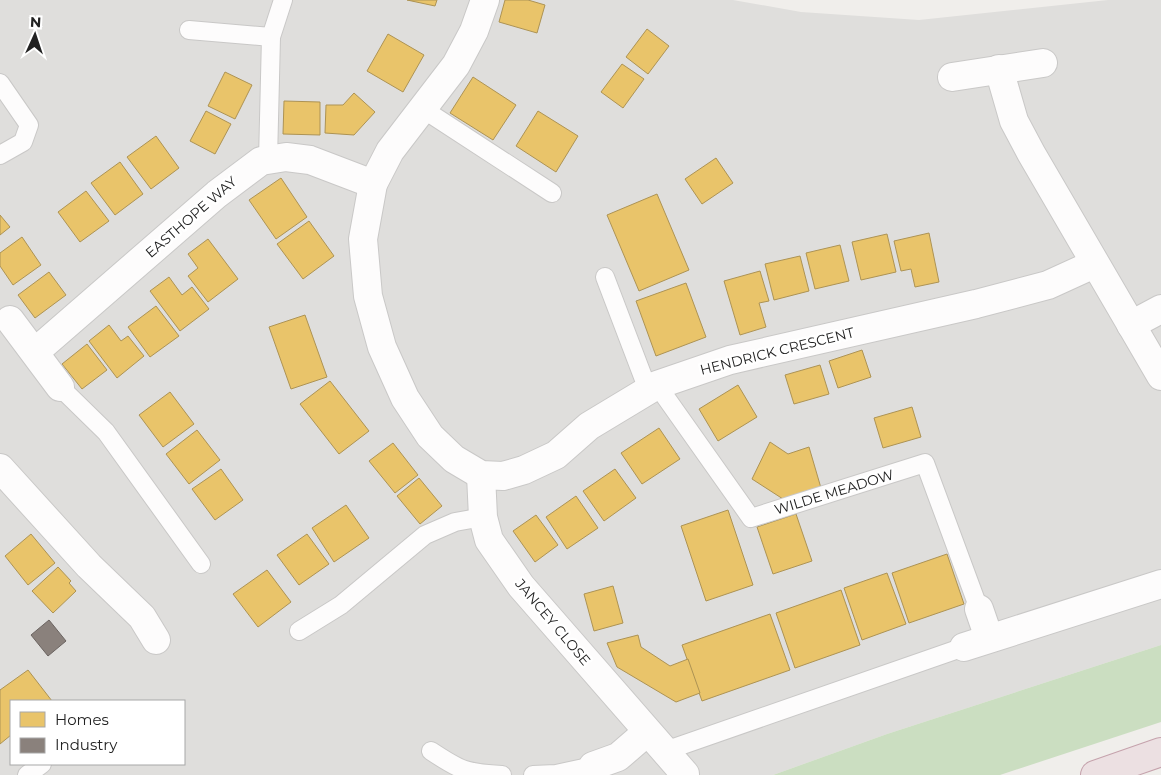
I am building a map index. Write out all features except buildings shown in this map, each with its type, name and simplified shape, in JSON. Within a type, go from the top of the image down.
[{"type":"highway","points":[[1095,775],[1161,752]]},
{"type":"street","points":[[481,475],[454,459],[430,436],[405,398],[382,347],[368,296],[363,238],[373,184],[390,151],[404,130],[424,109],[456,65],[474,31],[485,0]]},
{"type":"street","points":[[952,76],[1043,63]]},
{"type":"street","points":[[999,69],[1014,120],[1094,264],[1161,376]]},
{"type":"street","name":"EASTHOPE WAY","points":[[35,352],[216,194],[243,172],[262,161],[286,158],[310,160],[373,184]]},
{"type":"street","name":"HENDRICK CRESCENT","points":[[481,475],[503,476],[524,470],[556,455],[589,426],[653,387],[730,360],[976,304],[1048,285],[1094,264]]},
{"type":"street","points":[[1131,325],[1161,310]]},
{"type":"street","points":[[5,314],[60,387]]},
{"type":"street","points":[[0,468],[89,566],[142,617],[156,640]]},
{"type":"street","name":"JANCEY CLOSE","points":[[481,475],[483,517],[489,540],[521,586],[684,774]]},
{"type":"street","points":[[964,646],[1161,584]]},
{"type":"street","points":[[979,609],[989,638]]},
{"type":"street","points":[[593,766],[656,741]]},
{"type":"lane","points":[[268,160],[271,37],[283,0]]},
{"type":"lane","points":[[189,30],[271,37]]},
{"type":"lane","points":[[0,83],[29,125],[23,142],[0,155]]},
{"type":"lane","points":[[424,109],[552,194]]},
{"type":"lane","points":[[605,277],[653,387]]},
{"type":"lane","points":[[60,387],[106,432],[201,564]]},
{"type":"lane","name":"WILDE MEADOW","points":[[653,387],[751,518],[925,463],[979,609]]},
{"type":"lane","points":[[300,631],[341,604],[425,535],[455,522],[483,517]]},
{"type":"lane","points":[[656,741],[799,705],[964,646]]},
{"type":"lane","points":[[431,751],[459,769],[474,774],[502,775]]},
{"type":"lane","points":[[27,775],[41,765]]},
{"type":"lane","points":[[533,775],[556,774],[593,766]]},
{"type":"shaded area","points":[[0,0],[733,0],[801,12],[919,20],[1108,0],[1161,0],[1161,645],[887,734],[773,775],[0,775]]},
{"type":"green space","points":[[1161,645],[1161,722],[1000,775],[773,775],[887,734]]}]
